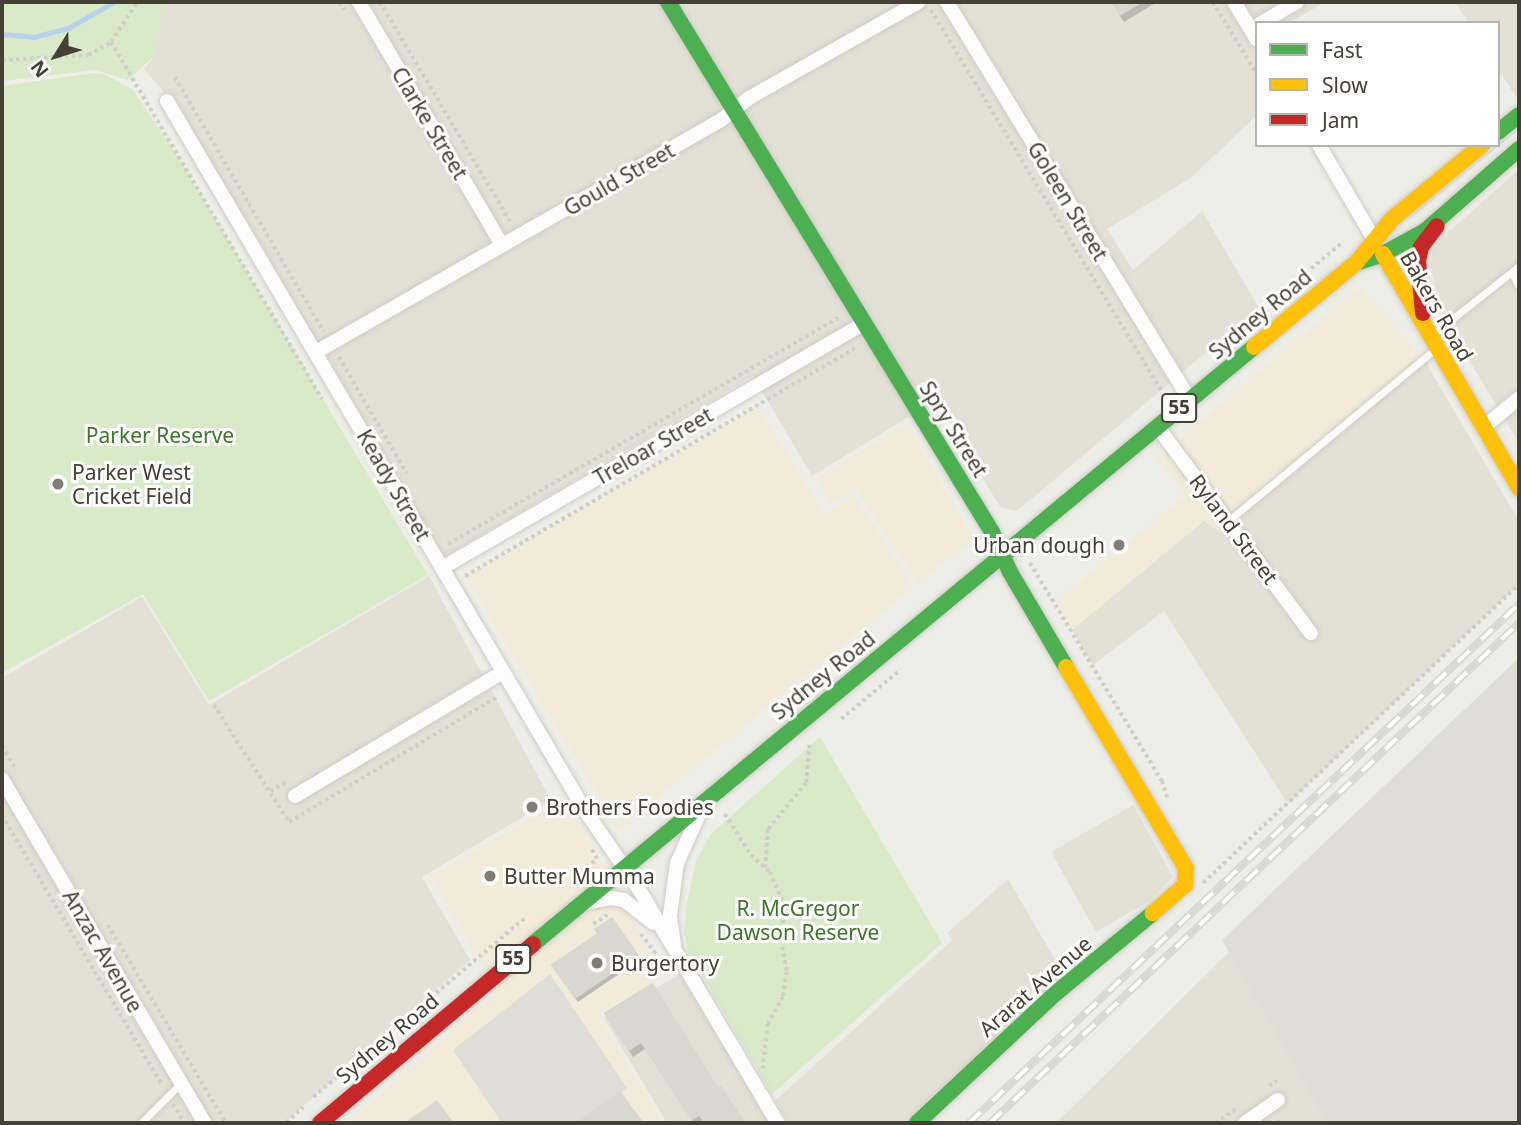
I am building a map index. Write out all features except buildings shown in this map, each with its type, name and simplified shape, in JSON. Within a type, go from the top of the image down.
[{"type":"main road","name":"Spry Street","points":[[668,2],[995,537],[1010,572],[1186,868],[1190,887]]},
{"type":"main road","points":[[1500,130],[1519,115]]},
{"type":"main road","name":"Sydney Road","points":[[320,1123],[708,796],[1356,262],[1392,219],[1480,147]]},
{"type":"main road","name":"Sydney Road","points":[[1356,262],[1408,243],[1445,216],[1519,149]]},
{"type":"main road","points":[[1431,338],[1418,284],[1418,261],[1421,247],[1445,216]]},
{"type":"main road","name":"Bakers Road","points":[[1374,239],[1519,488]]},
{"type":"main road","name":"Ararat Avenue","points":[[917,1123],[1056,993],[1190,887]]},
{"type":"street","name":"Clarke Street","points":[[359,2],[502,245]]},
{"type":"street","name":"Gould Street","points":[[316,352],[721,120],[735,108],[919,2]]},
{"type":"street","name":"Goleen Street","points":[[947,2],[1190,400]]},
{"type":"street","points":[[1234,2],[1255,28]]},
{"type":"street","points":[[1268,21],[1297,2]]},
{"type":"street","name":"Keady Street","points":[[167,102],[584,809],[666,937]]},
{"type":"street","name":"Bakers Road","points":[[1320,147],[1374,239]]},
{"type":"street","name":"Treloar Street","points":[[442,568],[864,323]]},
{"type":"street","points":[[1484,427],[1519,398]]},
{"type":"street","name":"Ryland Street","points":[[1157,426],[1311,633]]},
{"type":"street","points":[[295,796],[503,672]]},
{"type":"street","name":"Anzac Avenue","points":[[2,779],[205,1123]]},
{"type":"street","points":[[674,950],[670,915],[677,863],[708,796]]},
{"type":"street","points":[[577,905],[611,898],[624,900],[641,911],[666,937],[778,1123]]},
{"type":"street","points":[[1245,1123],[1278,1100]]},
{"type":"lane","points":[[1228,521],[1431,338],[1519,267]]},
{"type":"lane","points":[[1512,273],[1519,286]]},
{"type":"lane","points":[[141,1123],[181,1083]]},
{"type":"path","points":[[2,60],[88,55],[111,42],[137,2]]},
{"type":"path","points":[[380,2],[510,221]]},
{"type":"path","points":[[926,2],[1162,392]]},
{"type":"path","points":[[1213,2],[1255,71]]},
{"type":"path","points":[[111,42],[135,85]]},
{"type":"path","points":[[448,544],[841,316]]},
{"type":"path","points":[[463,577],[859,346]]},
{"type":"path","points":[[1190,887],[1519,584]]},
{"type":"path","points":[[215,705],[270,791]]},
{"type":"path","points":[[765,868],[768,829],[806,783],[809,745]]},
{"type":"path","points":[[725,814],[751,855],[765,868],[785,906],[781,940],[787,972],[783,997],[768,1024],[763,1074]]},
{"type":"path","points":[[2,815],[185,1123]]},
{"type":"path","points":[[573,878],[597,859]]},
{"type":"path","points":[[286,1123],[348,1067],[534,911]]},
{"type":"shaded area","points":[[163,2],[1325,2],[1292,21],[1255,21],[1255,117],[1192,177],[1107,229],[1133,270],[1202,211],[1259,308],[1017,511],[1000,507],[936,400],[812,476],[753,376],[444,557],[366,433],[166,95],[144,69],[155,55]]},
{"type":"shaded area","points":[[1455,2],[1519,2],[1519,95],[1516,97],[1500,72],[1500,21],[1468,21]]},
{"type":"shaded area","points":[[1519,169],[1519,443],[1442,315],[1430,264],[1433,249],[1442,238]]},
{"type":"shaded area","points":[[1359,288],[1423,358],[1221,532],[1204,521],[1072,630],[1056,602],[1186,495],[1156,459]]},
{"type":"shaded area","points":[[1423,358],[1519,521],[1519,584],[1288,804],[1164,611],[1093,665],[1072,630],[1204,520],[1222,532]]},
{"type":"shaded area","points":[[758,407],[825,515],[854,495],[913,587],[619,829],[465,576]]},
{"type":"shaded area","points":[[907,424],[975,539],[918,582],[855,488],[830,503],[815,479]]},
{"type":"shaded area","points":[[429,576],[551,800],[422,877],[470,960],[284,1123],[2,1123],[2,678],[142,597],[209,705]]},
{"type":"shaded area","points":[[1519,658],[1519,1123],[1056,1123],[1229,952],[1222,940]]},
{"type":"shaded area","points":[[1519,658],[1519,1123],[1328,1123],[1222,940]]},
{"type":"shaded area","points":[[562,800],[604,865],[662,977],[598,1014],[663,1123],[348,1123],[497,991],[431,877]]},
{"type":"shaded area","points":[[1133,805],[1173,877],[1151,900],[1096,932],[1051,852]]},
{"type":"shaded area","points":[[1008,879],[1063,973],[903,1123],[789,1123],[775,1101],[952,940],[947,933]]},
{"type":"shaded area","points":[[682,973],[768,1123],[667,1123],[604,1018]]},
{"type":"shaded area","points":[[550,974],[627,1088],[580,1123],[502,1123],[453,1050]]},
{"type":"green space","points":[[2,2],[163,2],[155,55],[128,80],[95,70],[2,81]]},
{"type":"green space","name":"Parker Reserve","points":[[95,73],[106,75],[133,90],[183,165],[428,575],[209,701],[143,594],[2,673],[2,86]]},
{"type":"green space","name":"R. McGregor Dawson Reserve","points":[[820,737],[942,943],[772,1094],[689,953],[684,933],[686,907],[696,861],[711,834]]},
{"type":"waterway","points":[[2,34],[34,37],[68,28],[114,2]]},
{"type":"tram line","points":[[1500,144],[1519,128]]},
{"type":"tram line","points":[[1408,219],[1496,147]]},
{"type":"railway","points":[[969,1123],[1519,604]]},
{"type":"railway","points":[[990,1123],[1519,623]]},
{"type":"traffic: fast","points":[[668,2],[992,532],[1010,572],[1066,667]]},
{"type":"traffic: fast","points":[[1500,130],[1519,115]]},
{"type":"traffic: fast","points":[[1356,263],[1383,254],[1425,231],[1519,149]]},
{"type":"traffic: fast","points":[[533,944],[1254,347]]},
{"type":"traffic: fast","points":[[917,1123],[1056,993],[1153,913]]},
{"type":"traffic: slow","points":[[1254,347],[1356,263],[1392,219],[1480,147]]},
{"type":"traffic: slow","points":[[1383,254],[1519,488]]},
{"type":"traffic: slow","points":[[1066,667],[1186,868],[1185,885],[1153,913]]},
{"type":"traffic: jam","points":[[1423,313],[1418,261],[1421,247],[1437,226]]},
{"type":"traffic: jam","points":[[320,1123],[533,944]]},
{"type":"place","name":"Parker West Cricket Field","points":[[58,484]]},
{"type":"place","name":"Urban dough","points":[[1119,545]]},
{"type":"place","name":"Brothers Foodies","points":[[532,807]]},
{"type":"place","name":"Butter Mumma","points":[[490,876]]},
{"type":"place","name":"Burgertory","points":[[597,963]]}]
